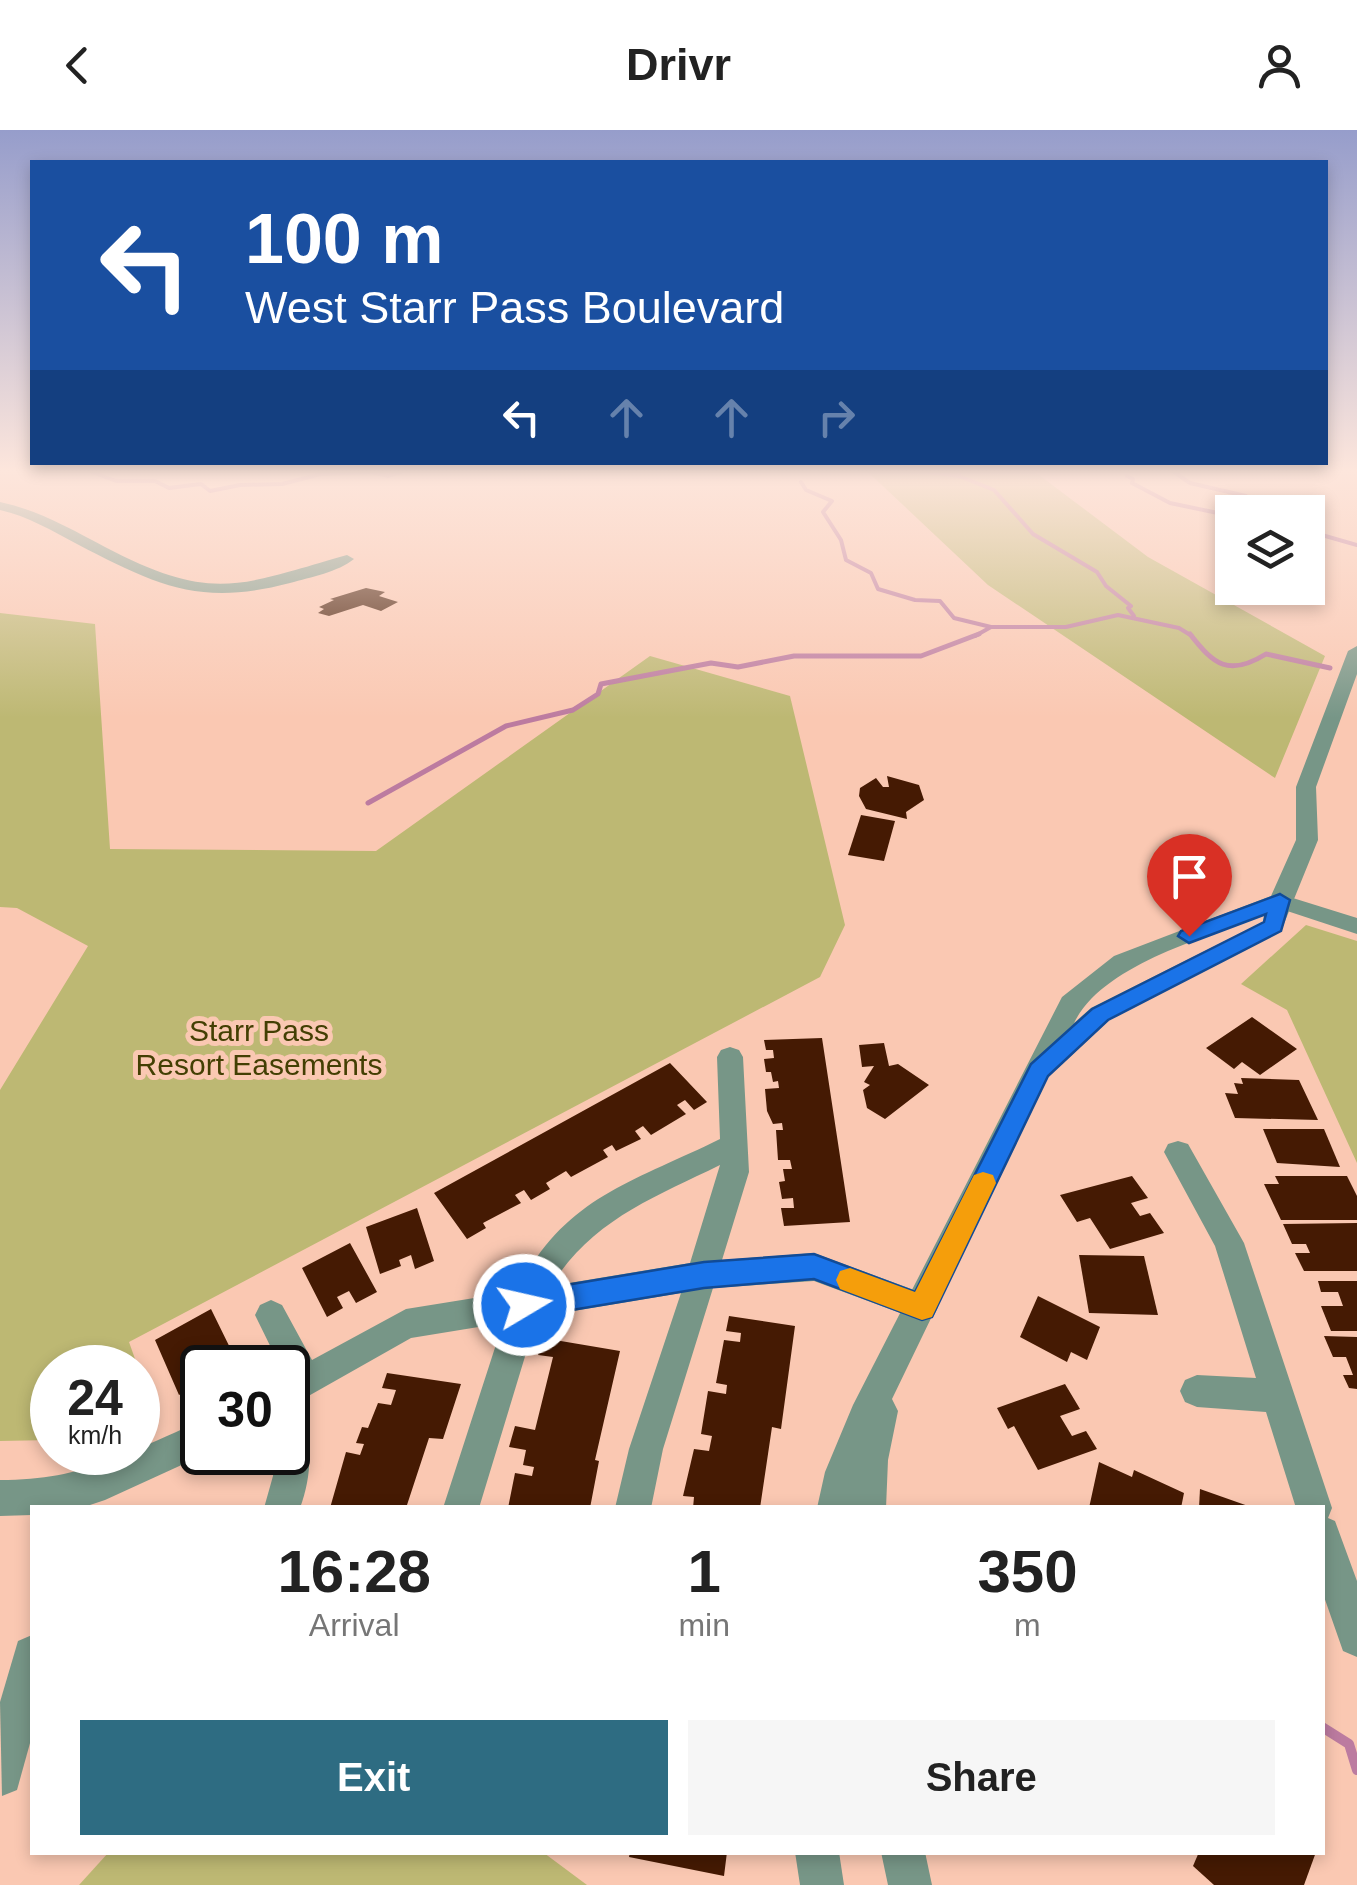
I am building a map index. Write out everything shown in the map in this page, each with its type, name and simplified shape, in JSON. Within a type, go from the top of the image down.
[{"type":"street","points":[[109,554],[161,580],[190,586],[271,583],[300,577],[347,559]]},
{"type":"street","points":[[1039,1070],[1100,1014],[1273,926],[1280,900],[1307,840],[1306,787],[1357,651]]},
{"type":"street","points":[[836,1505],[843,1472],[1071,1002],[1122,962],[1280,900],[1357,926]]},
{"type":"street","points":[[634,1505],[646,1450],[735,1172],[730,1057]]},
{"type":"street","points":[[462,1505],[524,1305],[544,1264],[561,1242],[584,1223],[734,1145]]},
{"type":"street","points":[[1178,1152],[1229,1243],[1313,1505]]},
{"type":"street","points":[[310,1378],[406,1324],[704,1275],[814,1267],[922,1307]]},
{"type":"street","points":[[271,1315],[282,1345]]},
{"type":"street","points":[[868,1505],[870,1460],[888,1376]]},
{"type":"street","points":[[1197,1391],[1276,1396]]},
{"type":"street","points":[[0,1498],[72,1501],[180,1450]]},
{"type":"street","points":[[283,1505],[292,1475]]},
{"type":"street","points":[[1325,1543],[1357,1637]]},
{"type":"street","points":[[2,1775],[30,1663]]},
{"type":"street","points":[[817,1855],[822,1885]]},
{"type":"street","points":[[904,1855],[910,1885]]},
{"type":"green space","points":[[955,554],[1144,554],[1215,594],[1215,605],[1234,605],[1325,656],[1275,778],[988,585]]},
{"type":"green space","name":"Starr Pass Resort Easements","points":[[0,613],[95,624],[110,849],[376,851],[650,656],[790,696],[845,925],[820,977],[129,1342],[130,1345],[30,1345],[30,1440],[0,1441],[0,1090],[88,946],[17,908],[0,907]]},
{"type":"green space","points":[[1306,925],[1357,941],[1357,1163],[1287,1010],[1241,984]]},
{"type":"green space","points":[[106,1855],[547,1855],[587,1885],[79,1885]]},
{"type":"building","points":[[366,588],[385,592],[379,596],[398,602],[381,611],[363,605],[329,616],[318,613],[324,609],[319,607],[334,600],[330,599]]},
{"type":"building","points":[[887,776],[919,785],[924,800],[906,812],[907,819],[866,809],[859,796],[860,788],[876,778],[883,787],[889,787]]},
{"type":"building","points":[[861,815],[895,821],[884,861],[848,855]]},
{"type":"building","points":[[1252,1017],[1297,1049],[1260,1075],[1242,1062],[1234,1069],[1206,1048]]},
{"type":"building","points":[[822,1038],[850,1222],[784,1226],[781,1208],[794,1208],[793,1198],[782,1199],[779,1182],[785,1181],[783,1169],[792,1169],[790,1160],[778,1160],[776,1130],[783,1130],[782,1123],[773,1124],[767,1111],[765,1089],[779,1088],[771,1072],[766,1072],[764,1059],[774,1058],[773,1050],[766,1050],[764,1040]]},
{"type":"building","points":[[884,1043],[889,1066],[898,1064],[929,1085],[885,1119],[867,1108],[863,1090],[870,1085],[864,1082],[874,1066],[862,1067],[859,1045]]},
{"type":"building","points":[[670,1063],[707,1102],[694,1110],[685,1100],[677,1105],[686,1114],[651,1135],[643,1126],[635,1131],[641,1139],[616,1151],[612,1145],[603,1150],[608,1157],[571,1177],[566,1171],[546,1183],[550,1189],[531,1200],[524,1190],[515,1195],[521,1203],[483,1223],[486,1228],[467,1239],[434,1193]]},
{"type":"building","points":[[1241,1078],[1299,1080],[1318,1120],[1235,1118],[1225,1093],[1238,1094],[1234,1083],[1243,1084]]},
{"type":"building","points":[[1263,1129],[1324,1129],[1340,1167],[1277,1163]]},
{"type":"building","points":[[1132,1176],[1148,1198],[1131,1203],[1140,1216],[1150,1213],[1164,1233],[1110,1249],[1090,1218],[1077,1222],[1060,1195]]},
{"type":"building","points":[[1275,1176],[1347,1176],[1357,1196],[1357,1220],[1281,1220],[1264,1184],[1279,1184]]},
{"type":"building","points":[[417,1208],[434,1261],[415,1269],[411,1255],[399,1260],[401,1266],[380,1274],[366,1227]]},
{"type":"building","points":[[1357,1223],[1357,1271],[1304,1271],[1295,1253],[1310,1253],[1306,1244],[1292,1244],[1283,1224]]},
{"type":"building","points":[[350,1243],[377,1292],[356,1303],[349,1291],[337,1297],[343,1308],[327,1317],[302,1268]]},
{"type":"building","points":[[1079,1255],[1144,1256],[1158,1315],[1089,1313]]},
{"type":"building","points":[[1318,1281],[1357,1281],[1357,1331],[1331,1331],[1321,1306],[1343,1306],[1338,1292],[1321,1292]]},
{"type":"building","points":[[1038,1296],[1100,1327],[1087,1360],[1071,1352],[1067,1362],[1020,1337]]},
{"type":"building","points":[[211,1309],[229,1345],[180,1345],[179,1395],[155,1340]]},
{"type":"building","points":[[729,1316],[795,1326],[781,1429],[772,1427],[760,1505],[693,1505],[694,1497],[683,1496],[694,1449],[709,1451],[712,1436],[701,1434],[708,1391],[726,1394],[727,1385],[716,1383],[724,1340],[740,1342],[741,1333],[726,1331]]},
{"type":"building","points":[[1324,1336],[1357,1337],[1357,1389],[1349,1388],[1343,1375],[1353,1375],[1346,1357],[1333,1357]]},
{"type":"building","points":[[543,1338],[620,1351],[595,1460],[599,1461],[591,1505],[509,1505],[515,1473],[532,1476],[534,1467],[523,1465],[526,1450],[509,1447],[515,1426],[535,1430],[553,1357],[538,1355]]},
{"type":"building","points":[[387,1373],[461,1384],[443,1439],[429,1438],[407,1505],[331,1505],[346,1452],[360,1455],[364,1444],[356,1443],[362,1427],[368,1428],[378,1403],[391,1405],[396,1390],[382,1388]]},
{"type":"building","points":[[1065,1384],[1080,1409],[1060,1416],[1072,1436],[1086,1431],[1097,1449],[1038,1470],[1014,1426],[1008,1429],[997,1408]]},
{"type":"building","points":[[1099,1462],[1132,1477],[1134,1470],[1184,1493],[1182,1505],[1090,1505]]},
{"type":"building","points":[[1200,1489],[1245,1505],[1199,1505]]},
{"type":"building","points":[[629,1855],[727,1855],[724,1876]]},
{"type":"building","points":[[1198,1855],[1315,1855],[1304,1885],[1214,1885],[1193,1866]]},
{"type":"waterway","points":[[844,554],[846,560],[871,573],[878,589],[915,600],[940,601],[954,618],[991,627]]},
{"type":"waterway","points":[[1067,554],[1097,572],[1106,586],[1131,606],[1128,608],[1134,616]]},
{"type":"waterway","points":[[991,627],[1066,627],[1118,615],[1179,628],[1192,636]]},
{"type":"waterway","points":[[978,635],[991,627]]},
{"type":"waterway","points":[[368,803],[506,726],[573,710],[598,694],[601,684],[711,663],[738,667],[794,656],[921,656],[978,635]]},
{"type":"waterway","points":[[1192,636],[1223,664],[1242,665],[1266,654],[1330,668]]},
{"type":"waterway","points":[[1325,1729],[1349,1744],[1357,1770]]},
{"type":"slow traffic","points":[[850,1280],[922,1307],[983,1183]]},
{"type":"route","points":[[524,1305],[704,1275],[814,1267],[922,1307],[1039,1070],[1100,1014],[1273,926],[1280,900],[1189,936]]}]
